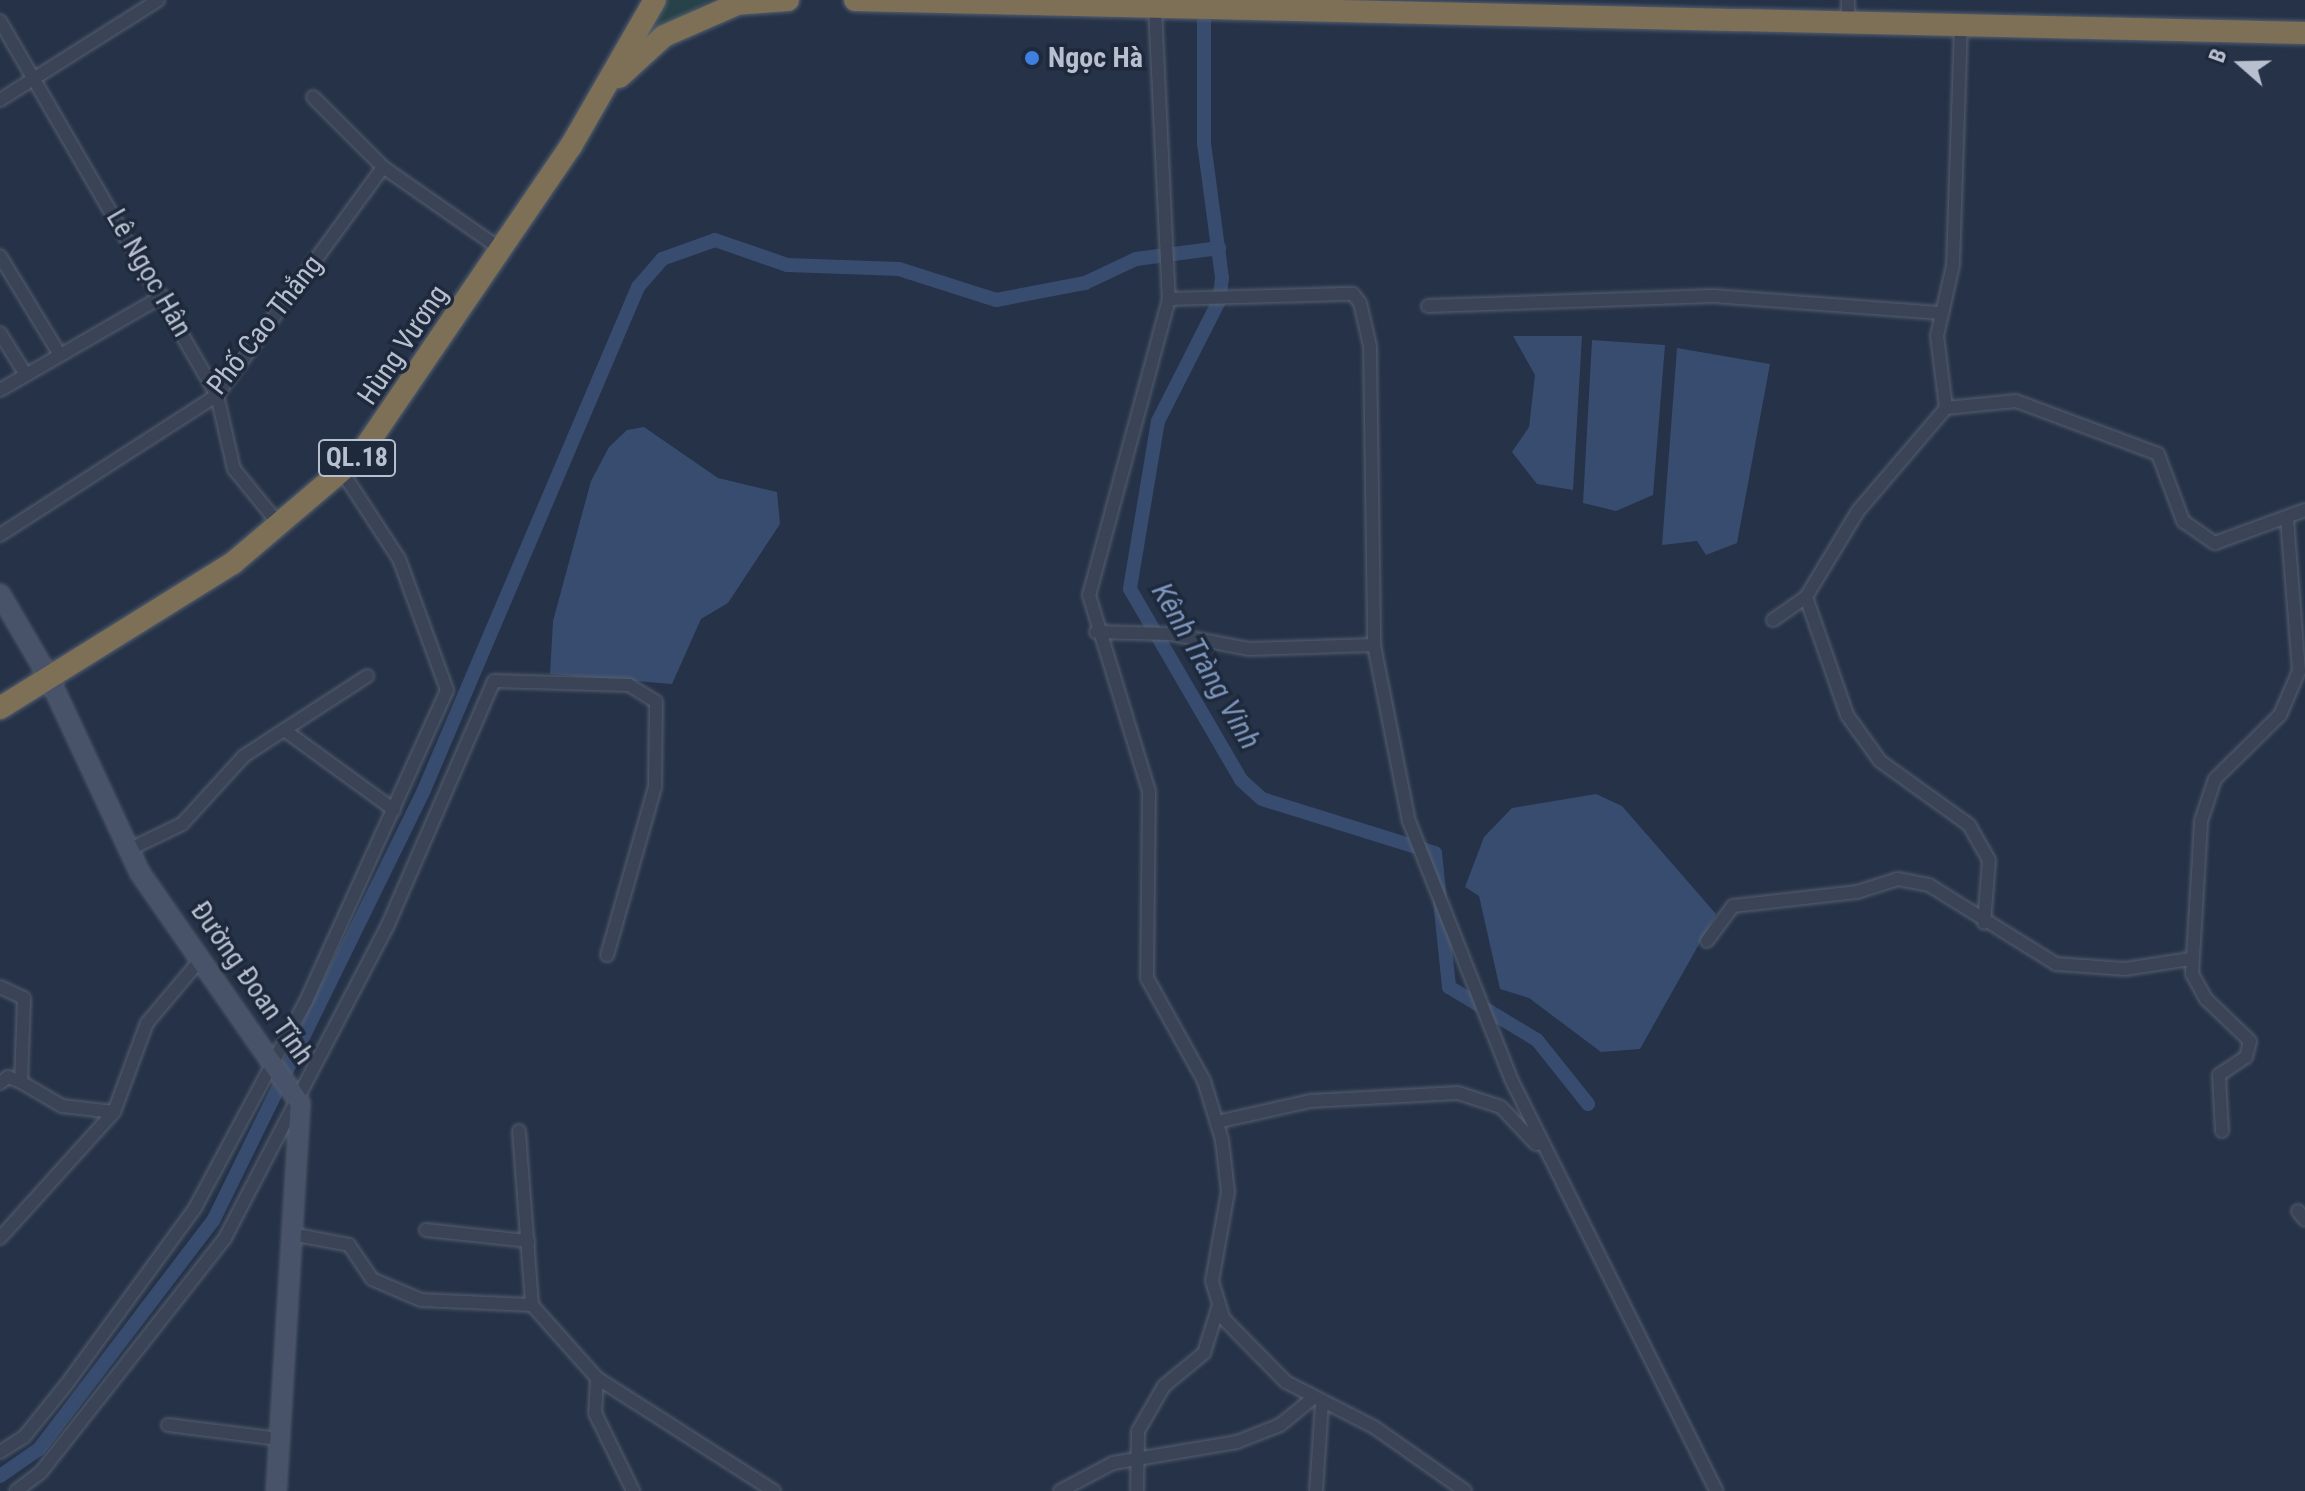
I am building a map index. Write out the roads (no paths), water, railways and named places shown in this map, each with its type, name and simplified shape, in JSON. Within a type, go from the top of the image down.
[{"type":"highway","points":[[602,96],[655,0]]},
{"type":"highway","points":[[602,96],[664,36],[739,2],[788,0]]},
{"type":"highway","points":[[855,0],[1155,7],[1297,5],[1580,9],[1848,24],[2305,33]]},
{"type":"highway","name":"Hùng Vương","points":[[0,708],[282,528],[343,473],[384,427],[602,96]]},
{"type":"street","points":[[0,100],[158,0]]},
{"type":"street","points":[[1848,0],[1848,24]]},
{"type":"street","points":[[1137,1491],[1138,1431],[1151,1405],[1204,1353],[1218,1308],[1212,1263],[1228,1192],[1217,1122],[1204,1081],[1147,978],[1149,791],[1096,632],[1089,582],[1169,299],[1171,259],[1167,242],[1155,7]]},
{"type":"street","name":"Lê Ngọc Hân","points":[[0,21],[163,296],[217,395],[229,458],[282,528]]},
{"type":"street","points":[[1946,408],[1937,336],[1953,265],[1961,26]]},
{"type":"street","points":[[313,97],[383,167],[502,250]]},
{"type":"street","name":"Phố Cao Thắng","points":[[0,535],[217,395],[383,167]]},
{"type":"street","points":[[0,256],[60,355]]},
{"type":"street","points":[[1169,299],[1353,294],[1360,303],[1370,346],[1374,645],[1409,821],[1456,949],[1550,1163],[1716,1491]]},
{"type":"street","points":[[0,390],[163,296]]},
{"type":"street","points":[[1428,306],[1714,296],[1942,313]]},
{"type":"street","points":[[0,333],[26,375]]},
{"type":"street","points":[[1773,620],[1806,597],[1858,511],[1946,408],[2016,401],[2158,454],[2183,521],[2215,543],[2305,510]]},
{"type":"street","points":[[0,1452],[32,1427],[195,1208],[276,1062],[447,690],[445,675],[399,559],[343,473]]},
{"type":"street","points":[[2222,1131],[2219,1075],[2246,1057],[2250,1041],[2206,999],[2190,959],[2205,799],[2215,779],[2280,715],[2299,671],[2287,518]]},
{"type":"street","name":"Đường Đoan Tĩnh","points":[[0,594],[49,678],[128,850],[200,960],[276,1062],[297,1098],[276,1491]]},
{"type":"street","points":[[1806,597],[1847,715],[1880,761],[1969,825],[1989,860],[1984,923]]},
{"type":"street","points":[[1096,632],[1171,634],[1249,649],[1374,645]]},
{"type":"street","points":[[128,850],[182,824],[231,767],[367,676]]},
{"type":"street","points":[[16,1491],[41,1472],[218,1248],[415,868],[494,681],[629,685],[656,702],[655,787],[607,955]]},
{"type":"street","points":[[284,730],[394,810]]},
{"type":"street","points":[[1707,941],[1733,906],[1857,892],[1898,879],[1929,885],[2026,951],[2074,968],[2190,959]]},
{"type":"street","points":[[0,1238],[114,1112],[147,1023],[200,960]]},
{"type":"street","points":[[0,987],[24,998],[21,1082]]},
{"type":"street","points":[[0,1083],[8,1077],[62,1106],[114,1112]]},
{"type":"street","points":[[1217,1122],[1310,1101],[1458,1093],[1501,1107],[1550,1163]]},
{"type":"street","points":[[519,1131],[532,1305],[597,1378],[774,1491]]},
{"type":"street","points":[[426,1230],[528,1241]]},
{"type":"street","points":[[291,1234],[349,1245],[372,1279],[402,1294],[532,1305]]},
{"type":"street","points":[[1218,1308],[1271,1369],[1317,1402],[1374,1427],[1465,1491]]},
{"type":"street","points":[[597,1378],[595,1413],[633,1491]]},
{"type":"street","points":[[1060,1491],[1113,1463],[1237,1442],[1280,1425],[1317,1402]]},
{"type":"street","points":[[1316,1491],[1317,1402]]},
{"type":"street","points":[[168,1425],[279,1439]]},
{"type":"water","points":[[1513,336],[1582,336],[1573,490],[1537,484],[1512,452],[1529,427],[1535,375]]},
{"type":"water","points":[[1592,340],[1665,345],[1653,495],[1616,511],[1583,503]]},
{"type":"water","points":[[1677,348],[1770,364],[1737,543],[1706,555],[1697,541],[1662,545]]},
{"type":"water","points":[[644,427],[718,478],[777,492],[780,524],[728,603],[701,619],[672,684],[550,674],[553,621],[591,481],[609,447],[627,430]]},
{"type":"water","points":[[1596,794],[1622,806],[1716,914],[1640,1049],[1601,1052],[1529,998],[1500,989],[1479,896],[1465,887],[1484,837],[1512,808]]},
{"type":"waterway","name":"Kênh Tràng Vinh","points":[[1204,21],[1204,143],[1222,278],[1219,301],[1158,421],[1130,589],[1241,780],[1262,799],[1435,853],[1449,987],[1537,1040],[1588,1104]]},
{"type":"waterway","points":[[0,1476],[39,1449],[213,1221],[424,790],[638,287],[662,259],[715,240],[787,265],[899,269],[996,300],[1085,283],[1136,259],[1219,248]]},
{"type":"place","name":"Ngọc Hà","points":[[1032,58]]}]
